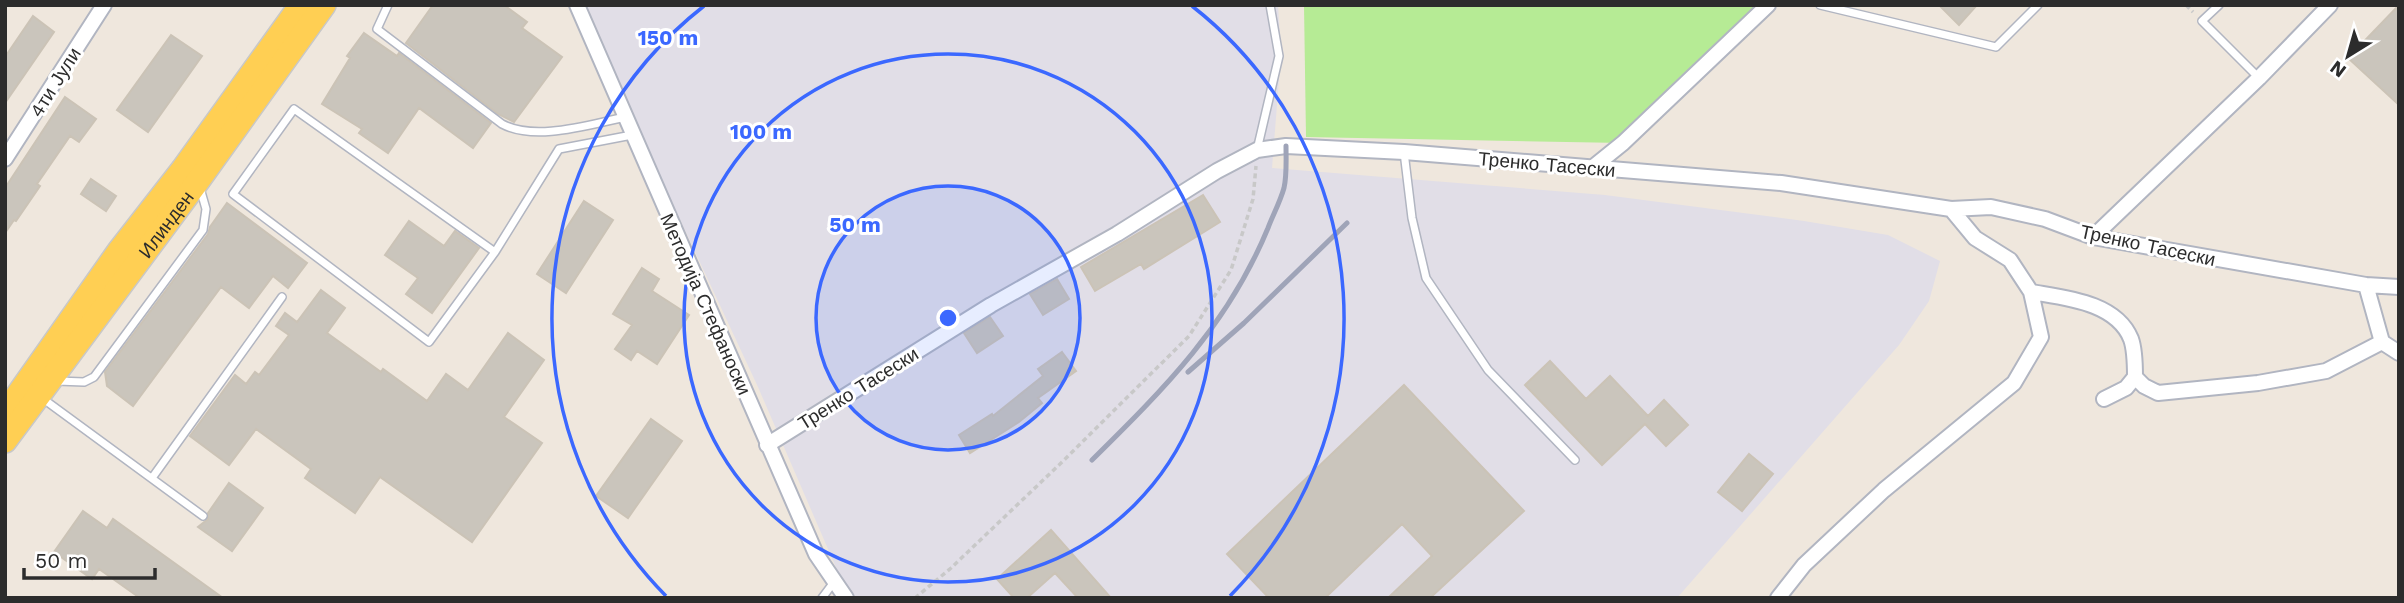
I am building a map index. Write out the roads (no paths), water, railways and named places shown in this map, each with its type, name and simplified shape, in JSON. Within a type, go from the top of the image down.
[{"type":"main road","name":"Илинден","points":[[5,413],[118,251],[183,169],[301,5]]},
{"type":"main road","name":"Илинден","points":[[5,441],[198,181],[324,5]]},
{"type":"street","name":"4ти Јули","points":[[5,159],[104,5]]},
{"type":"street","name":"Методија Стефаноски","points":[[577,5],[816,554],[846,598]]},
{"type":"street","points":[[1592,168],[1623,143],[1768,5]]},
{"type":"street","points":[[2093,237],[2259,78],[2330,5]]},
{"type":"street","name":"Тренко Тасески","points":[[767,445],[991,305],[1117,234],[1217,171],[1257,150],[1286,146],[1404,152],[1782,183],[1951,209],[1991,207],[2045,219],[2093,237],[2366,285],[2399,287]]},
{"type":"street","points":[[1778,598],[1804,565],[1884,490],[2014,383],[2041,337],[2031,292],[2010,260],[1975,238],[1951,209]]},
{"type":"street","points":[[2366,285],[2382,342],[2399,353]]},
{"type":"street","points":[[2031,292],[2082,302],[2121,322],[2131,340],[2134,377],[2126,388],[2104,399]]},
{"type":"street","points":[[2134,377],[2158,393],[2258,383],[2326,371],[2382,342]]},
{"type":"lane","points":[[389,5],[377,29],[502,124],[514,130],[553,131],[626,117]]},
{"type":"lane","points":[[1257,150],[1279,55],[1270,5]]},
{"type":"lane","points":[[1820,5],[1996,47],[2038,5]]},
{"type":"lane","points":[[2218,5],[2202,21],[2259,78]]},
{"type":"lane","points":[[495,252],[294,109],[233,194],[429,342],[495,252],[559,149],[632,135]]},
{"type":"lane","points":[[553,131],[559,149]]},
{"type":"lane","points":[[1404,152],[1412,218],[1426,278],[1488,370],[1575,460]]},
{"type":"lane","points":[[44,388],[84,382],[93,377],[203,230],[206,209],[198,181]]},
{"type":"lane","points":[[152,478],[282,297]]},
{"type":"lane","points":[[44,388],[152,478],[204,516]]},
{"type":"lane","points":[[822,598],[834,581]]},
{"type":"railway","points":[[1092,460],[1169,381],[1214,325],[1234,295],[1252,263],[1284,188],[1286,146]]},
{"type":"railway","points":[[1188,372],[1244,323],[1347,223]]}]
